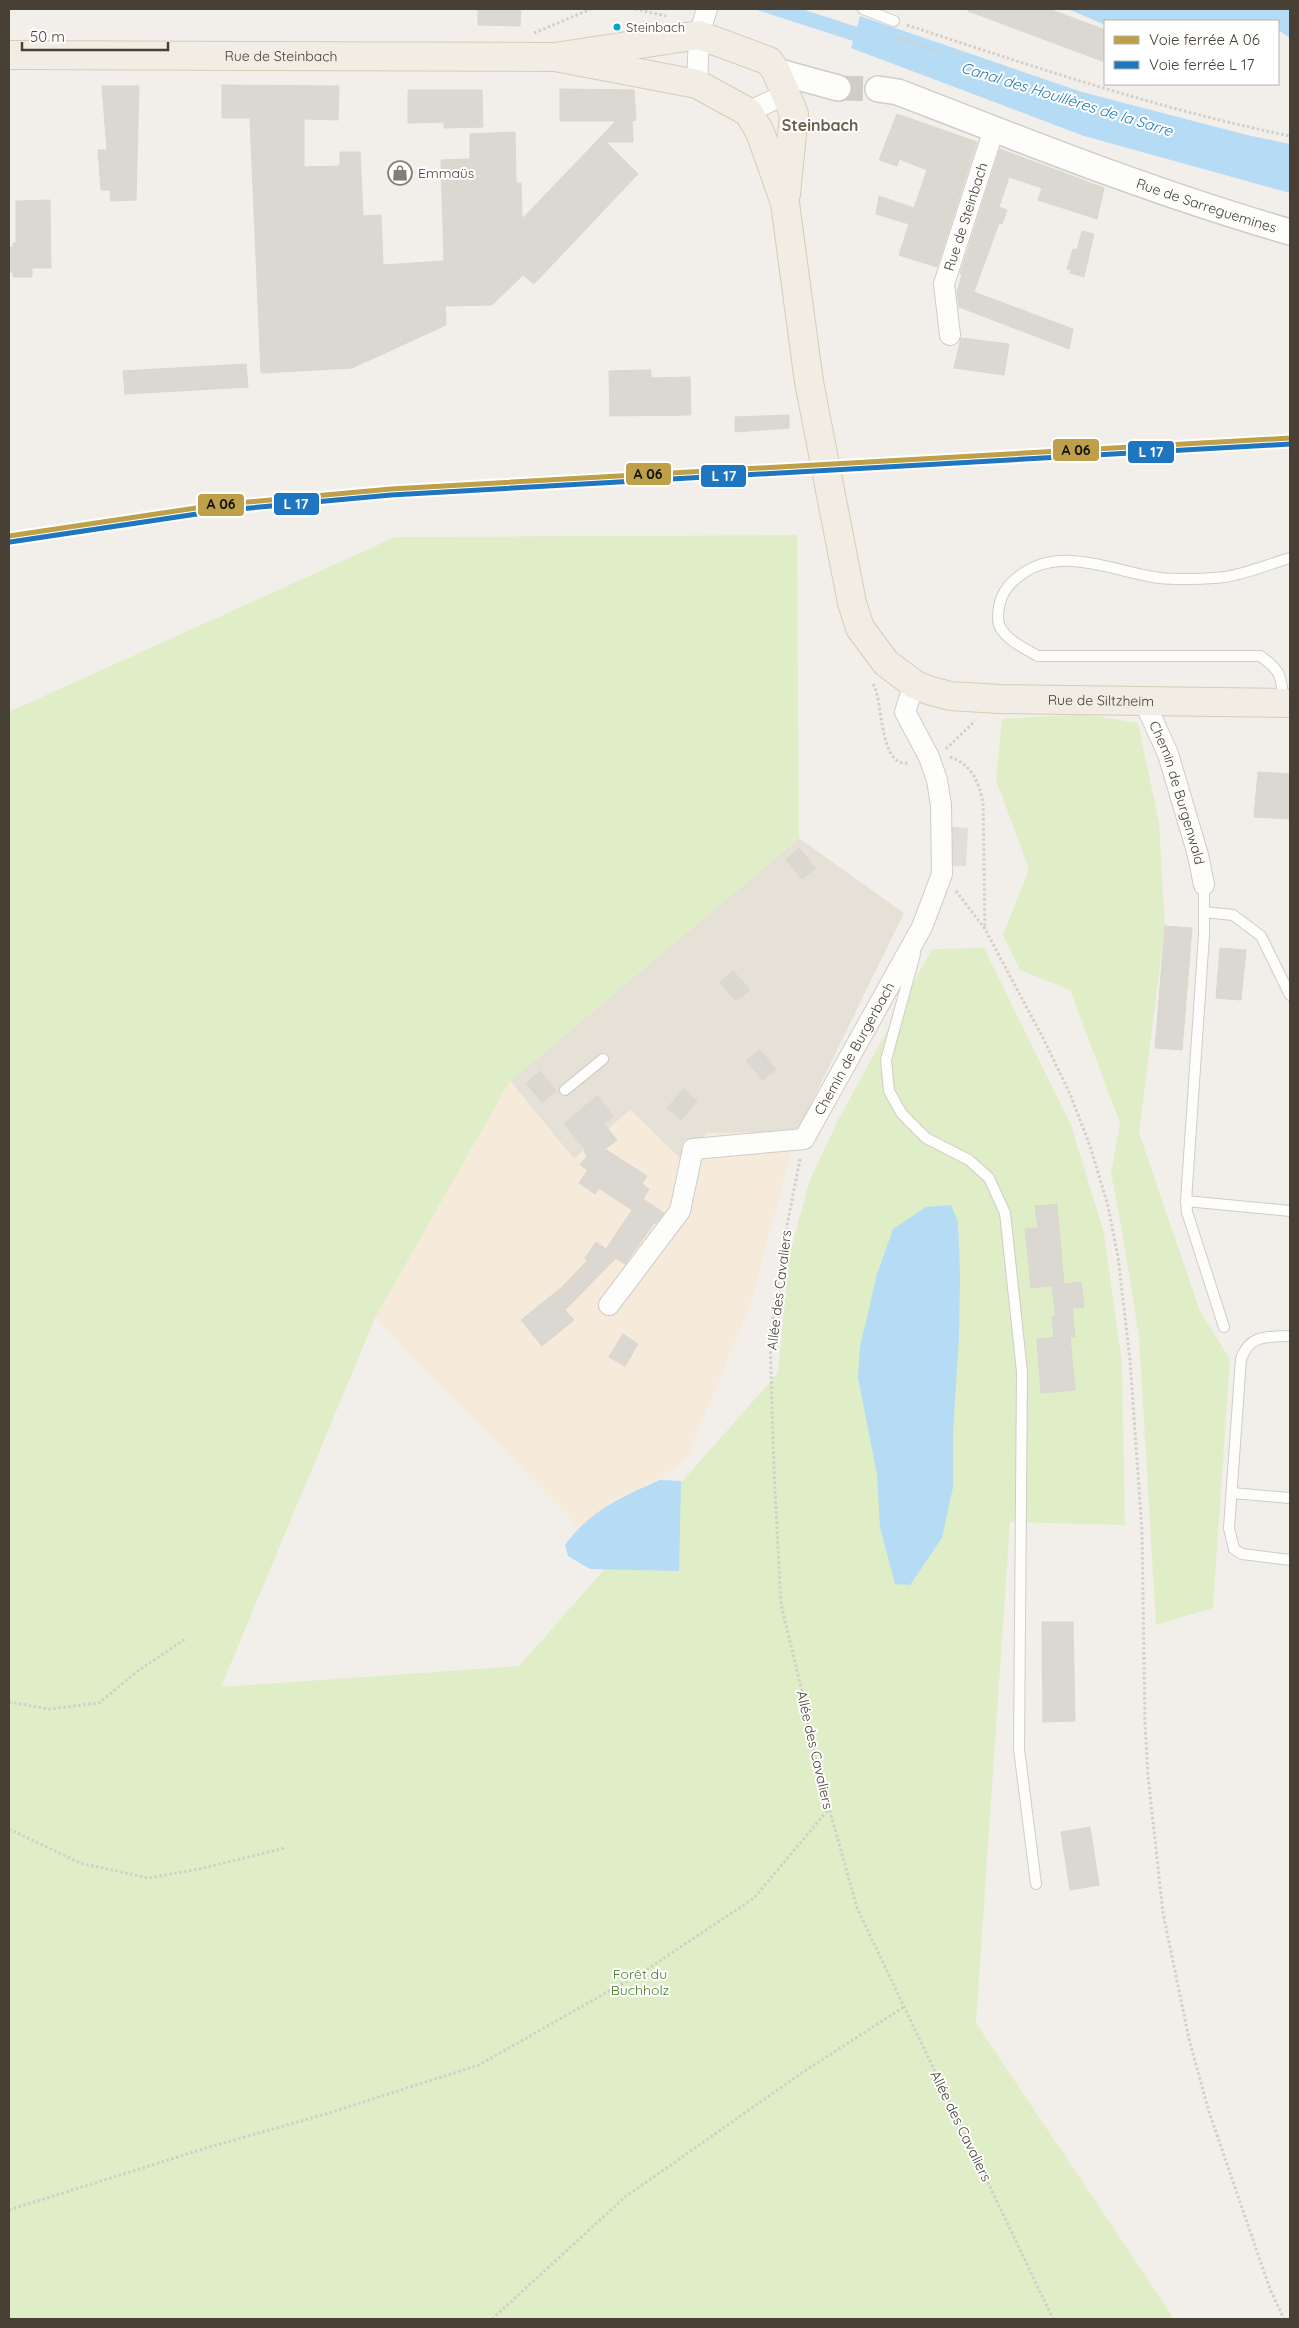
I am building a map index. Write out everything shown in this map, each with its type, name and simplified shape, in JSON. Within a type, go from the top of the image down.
[{"type":"main road","points":[[555,58],[703,21],[769,61],[781,82],[794,114],[785,203]]},
{"type":"main road","name":"Rue de Steinbach","points":[[9,55],[555,58]]},
{"type":"main road","points":[[555,58],[697,84],[748,112],[760,132],[785,203]]},
{"type":"main road","name":"Rue de Siltzheim","points":[[785,203],[809,382],[852,603],[860,628],[886,663],[914,684],[950,696],[999,700],[1287,703]]},
{"type":"street","points":[[697,84],[703,21]]},
{"type":"street","points":[[748,112],[781,82]]},
{"type":"street","points":[[878,89],[898,92],[994,129]]},
{"type":"street","name":"Rue de Sarreguemines","points":[[994,129],[1224,213],[1290,232]]},
{"type":"street","name":"Rue de Steinbach","points":[[950,335],[944,284],[994,129]]},
{"type":"street","name":"Chemin de Burgerbach","points":[[804,1139],[922,927],[942,874],[941,806],[936,780],[929,757],[905,712],[914,684]]},
{"type":"street","name":"Chemin de Burgenwald","points":[[1144,701],[1168,754],[1198,856],[1204,885]]},
{"type":"street","points":[[609,1305],[680,1211],[693,1149],[804,1139]]},
{"type":"lane","points":[[863,9],[894,21]]},
{"type":"lane","points":[[1287,703],[1282,682],[1275,666],[1260,656],[1038,656],[1009,639],[998,622],[999,599],[1009,584],[1028,569],[1043,562],[1082,560],[1160,578],[1225,577],[1290,558]]},
{"type":"lane","points":[[1204,885],[1204,912],[1186,1201],[1187,1212],[1224,1327]]},
{"type":"lane","points":[[1204,912],[1233,916],[1261,936],[1290,995]]},
{"type":"lane","points":[[922,927],[886,1060],[889,1091],[902,1114],[926,1138],[969,1160],[989,1178],[1005,1213],[1022,1372],[1019,1749],[1036,1884]]},
{"type":"lane","points":[[565,1090],[603,1059]]},
{"type":"lane","points":[[1186,1201],[1290,1211]]},
{"type":"lane","points":[[1290,1336],[1253,1340],[1245,1349],[1241,1359],[1229,1528],[1234,1549],[1242,1554],[1290,1560]]},
{"type":"lane","points":[[1232,1493],[1290,1498]]},
{"type":"path","points":[[635,9],[671,17]]},
{"type":"path","points":[[894,21],[1086,84],[1162,106],[1290,136]]},
{"type":"path","points":[[884,33],[936,51]]},
{"type":"path","points":[[985,929],[983,803],[980,785],[964,764],[943,754],[946,748],[999,700]]},
{"type":"path","points":[[942,874],[985,929],[1043,1038],[1070,1094],[1090,1146],[1108,1206],[1118,1257],[1131,1369],[1142,1532],[1145,1723],[1148,1776],[1163,1913],[1189,2039],[1209,2112],[1270,2290],[1284,2319]]},
{"type":"path","name":"Allée des Cavaliers","points":[[804,1139],[784,1241],[770,1338],[781,1604],[806,1708],[810,1740],[828,1810],[857,1908],[1053,2319]]},
{"type":"path","points":[[9,1702],[49,1709],[99,1703],[135,1673],[185,1639]]},
{"type":"path","points":[[9,2210],[206,2148],[329,2114],[479,2065],[646,1970],[754,1898],[828,1810]]},
{"type":"path","points":[[9,1829],[80,1863],[148,1878],[199,1869],[285,1848]]},
{"type":"path","points":[[492,2319],[625,2197],[806,2070],[904,2007]]},
{"type":"shaded area","points":[[942,826],[968,828],[966,866],[942,866]]},
{"type":"shaded area","points":[[799,838],[904,913],[797,1132],[682,1160],[630,1110],[574,1159],[510,1081]]},
{"type":"shaded area","points":[[510,1081],[574,1159],[630,1110],[681,1159],[707,1133],[797,1132],[751,1303],[688,1456],[660,1480],[614,1500],[578,1527],[375,1318]]},
{"type":"green space","name":"Forêt du Buchholz","points":[[797,535],[799,838],[510,1081],[375,1318],[221,1687],[519,1666],[778,1373],[789,1257],[809,1182],[838,1120],[932,949],[984,948],[1071,1125],[1104,1233],[1122,1364],[1125,1525],[1010,1522],[976,2023],[1174,2319],[9,2319],[9,712],[395,537]]},
{"type":"green space","points":[[1085,714],[1138,723],[1159,822],[1165,926],[1139,1133],[1200,1311],[1230,1359],[1213,1608],[1156,1625],[1139,1337],[1111,1173],[1120,1123],[1070,990],[1020,970],[1003,935],[1029,869],[996,780],[1002,719]]},
{"type":"water","name":"Canal des Houillères de la Sarre","points":[[754,9],[802,9],[857,27],[860,16],[1082,92],[1247,135],[1290,144],[1290,193],[1084,136],[851,48],[853,41]]},
{"type":"water","points":[[1068,9],[1290,9],[1290,38],[1279,31],[1279,20],[1104,20],[1104,25]]},
{"type":"water","points":[[951,1205],[958,1222],[960,1274],[959,1336],[953,1433],[953,1487],[942,1538],[910,1585],[895,1584],[880,1527],[877,1474],[858,1378],[860,1347],[877,1274],[893,1229],[926,1207]]},
{"type":"water","points":[[660,1480],[681,1481],[679,1571],[590,1569],[568,1556],[565,1545],[585,1522],[620,1499]]},
{"type":"building","points":[[478,9],[521,9],[520,26],[478,25]]},
{"type":"building","points":[[968,9],[1049,9],[1104,30],[1104,62],[968,11]]},
{"type":"building","points":[[222,85],[339,86],[338,120],[304,119],[304,167],[340,166],[340,152],[360,152],[363,216],[381,215],[383,265],[444,261],[441,160],[470,159],[470,134],[515,132],[516,183],[521,183],[522,219],[616,121],[560,121],[560,89],[634,90],[636,120],[632,121],[633,142],[606,142],[638,174],[534,284],[523,275],[492,305],[445,306],[446,325],[352,368],[261,373],[250,118],[222,118]]},
{"type":"building","points":[[102,86],[139,86],[136,200],[111,201],[110,190],[101,190],[98,150],[107,150]]},
{"type":"building","points":[[408,90],[482,90],[483,127],[444,128],[444,122],[408,123]]},
{"type":"building","points":[[897,114],[977,142],[937,267],[899,255],[909,224],[876,214],[879,196],[914,208],[927,170],[899,159],[897,166],[879,160]]},
{"type":"building","points":[[1000,149],[1104,188],[1097,219],[1038,200],[1042,188],[1009,177],[999,207],[1007,210],[1002,224],[999,223],[974,292],[1073,329],[1069,349],[959,307],[957,292],[962,275],[960,274]]},
{"type":"building","points":[[50,200],[51,268],[32,268],[32,277],[13,277],[13,272],[9,272],[9,247],[13,247],[13,243],[16,243],[16,201]]},
{"type":"building","points":[[1082,231],[1094,234],[1084,277],[1070,273],[1071,270],[1067,269],[1073,249],[1077,250]]},
{"type":"building","points":[[961,338],[1009,344],[1004,375],[954,368]]},
{"type":"building","points":[[246,364],[248,387],[125,394],[123,371]]},
{"type":"building","points":[[651,370],[651,378],[690,377],[691,415],[610,416],[609,371]]},
{"type":"building","points":[[789,415],[789,428],[735,432],[735,417]]},
{"type":"building","points":[[1258,772],[1290,774],[1290,819],[1254,817]]},
{"type":"building","points":[[799,848],[815,868],[802,879],[786,860]]},
{"type":"building","points":[[1165,926],[1192,928],[1182,1050],[1155,1048]]},
{"type":"building","points":[[1220,948],[1246,950],[1241,1000],[1216,998]]},
{"type":"building","points":[[733,971],[750,990],[736,1001],[720,982]]},
{"type":"building","points":[[760,1050],[776,1069],[763,1080],[746,1061]]},
{"type":"building","points":[[540,1071],[556,1091],[542,1102],[526,1083]]},
{"type":"building","points":[[684,1089],[697,1101],[681,1120],[667,1108]]},
{"type":"building","points":[[597,1096],[613,1116],[604,1124],[617,1140],[605,1149],[647,1176],[642,1184],[649,1189],[643,1199],[664,1213],[654,1223],[625,1264],[616,1258],[565,1310],[574,1320],[542,1346],[521,1320],[561,1288],[587,1261],[585,1258],[596,1242],[606,1249],[632,1210],[599,1188],[595,1194],[579,1183],[588,1170],[580,1165],[587,1156],[584,1151],[586,1150],[564,1124]]},
{"type":"building","points":[[1057,1204],[1064,1284],[1031,1288],[1025,1229],[1038,1228],[1035,1206]]},
{"type":"building","points":[[1081,1282],[1084,1307],[1072,1308],[1075,1337],[1070,1337],[1075,1390],[1041,1393],[1037,1339],[1054,1337],[1052,1317],[1056,1316],[1052,1286]]},
{"type":"building","points":[[623,1334],[638,1344],[625,1366],[609,1357]]},
{"type":"building","points":[[1042,1622],[1073,1622],[1075,1721],[1043,1722]]},
{"type":"building","points":[[1090,1827],[1099,1885],[1070,1890],[1061,1832]]},
{"type":"tunnel","points":[[838,88],[878,89]]},
{"type":"transit line","points":[[9,536],[216,505],[391,489],[1290,438]]},
{"type":"transit line","points":[[10,542],[217,511],[391,495],[1290,444]]},
{"type":"place","name":"Steinbach","points":[[617,27]]},
{"type":"place","name":"Emmaüs","points":[[400,173]]},
{"type":"district","name":"Steinbach","points":[[820,125]]}]
